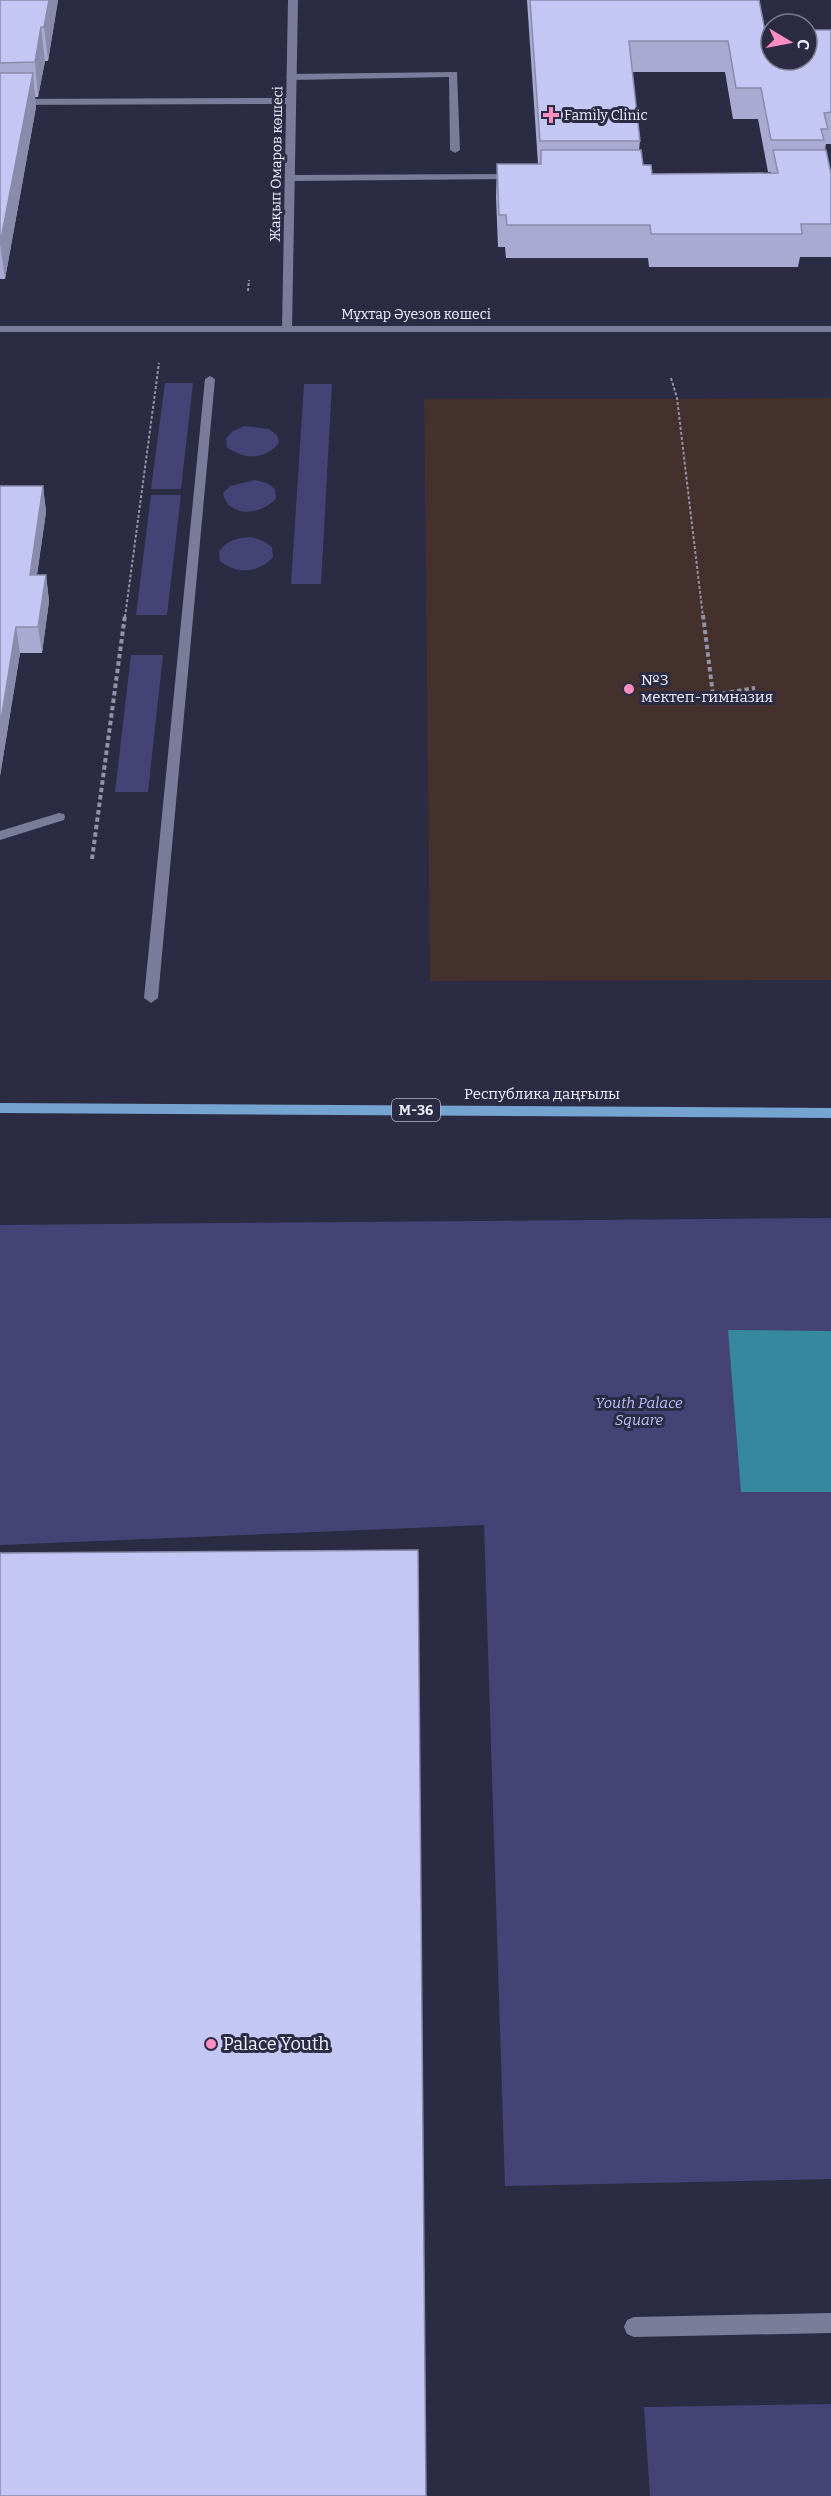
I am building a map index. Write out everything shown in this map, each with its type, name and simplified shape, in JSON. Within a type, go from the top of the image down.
[{"type":"main road","name":"Республика даңғылы","points":[[0,1108],[831,1113]]},
{"type":"street","name":"Жақып Омаров көшесі","points":[[287,329],[293,0]]},
{"type":"street","points":[[291,77],[454,75],[455,150]]},
{"type":"street","points":[[0,102],[290,101]]},
{"type":"street","points":[[290,178],[525,177]]},
{"type":"street","name":"Мұхтар Әуезов көшесі","points":[[0,329],[831,329]]},
{"type":"street","points":[[152,998],[210,379]]},
{"type":"street","points":[[0,836],[59,817]]},
{"type":"street","points":[[634,2327],[831,2323]]},
{"type":"path","points":[[671,378],[677,398],[713,695],[755,688]]},
{"type":"path","points":[[92,859],[157,379]]},
{"type":"shaded area","name":"№3 мектеп-гимназия","points":[[831,398],[831,980],[430,981],[424,399]]},
{"type":"green space","points":[[165,383],[193,383],[181,489],[151,489]]},
{"type":"green space","points":[[304,384],[332,384],[321,584],[291,584]]},
{"type":"green space","points":[[245,426],[269,429],[277,435],[279,443],[267,453],[254,456],[240,454],[227,447],[226,438],[233,431]]},
{"type":"green space","points":[[255,480],[267,483],[275,489],[276,498],[270,504],[255,511],[246,512],[232,507],[226,501],[223,493],[230,486]]},
{"type":"green space","points":[[151,495],[181,495],[167,615],[136,615]]},
{"type":"green space","points":[[252,537],[272,547],[273,557],[267,562],[255,569],[241,570],[233,569],[220,561],[219,551],[226,544],[237,539]]},
{"type":"green space","points":[[131,655],[163,655],[148,792],[115,792]]},
{"type":"green space","name":"Youth Palace Square","points":[[831,1218],[831,2179],[505,2186],[484,1525],[0,1545],[0,1225]]},
{"type":"green space","points":[[831,2404],[831,2496],[650,2496],[644,2407]]},
{"type":"water","points":[[728,1330],[831,1331],[831,1492],[741,1492]]},
{"type":"building","points":[[0,0],[49,0],[44,27],[41,27],[35,62],[0,63]]},
{"type":"building","points":[[530,0],[759,0],[761,12],[759,12],[759,72],[819,72],[819,30],[831,30],[831,112],[824,113],[828,129],[821,129],[824,140],[771,140],[761,88],[736,88],[728,41],[629,41],[640,141],[540,141]]},
{"type":"building","points":[[0,73],[33,73],[0,244]]},
{"type":"building","points":[[541,150],[641,150],[643,165],[651,165],[652,174],[778,173],[773,150],[826,150],[831,174],[831,224],[801,224],[802,234],[651,234],[650,225],[507,225],[506,215],[499,215],[497,164],[541,164]]},
{"type":"building","points":[[0,486],[43,486],[30,575],[46,575],[38,627],[16,627],[0,726]]},
{"type":"building","name":"Palace Youth","points":[[418,1550],[426,2496],[0,2496],[0,1553]]},
{"type":"place","name":"Family Clinic","points":[[551,115]]},
{"type":"place","name":"№3 мектеп-гимназия","points":[[629,689]]},
{"type":"place","name":"Palace Youth","points":[[211,2044]]}]
